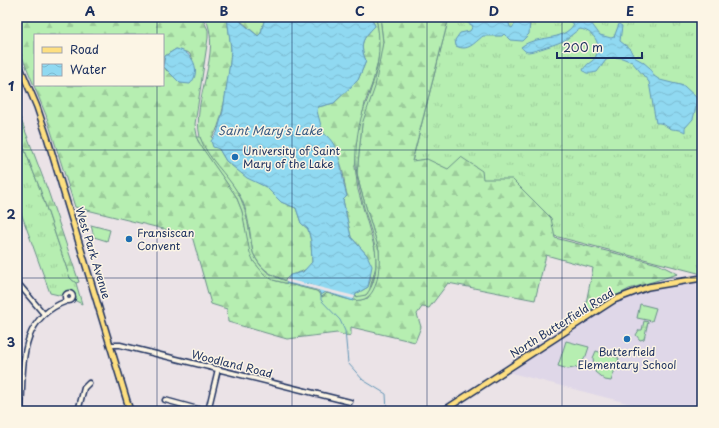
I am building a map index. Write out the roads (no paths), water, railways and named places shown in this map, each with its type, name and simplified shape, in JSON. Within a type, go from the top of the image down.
[{"type":"main road","name":"West Park Avenue","points":[[17,60],[35,102],[130,411]]},
{"type":"main road","name":"North Butterfield Road","points":[[443,411],[451,409],[614,300],[648,287],[702,278]]},
{"type":"street","points":[[17,282],[43,313]]},
{"type":"street","points":[[21,411],[22,375],[26,350],[33,327],[43,313],[53,306],[67,300]]},
{"type":"street","name":"Woodland Road","points":[[110,345],[120,345],[350,402]]},
{"type":"street","points":[[165,400],[206,411],[218,369]]},
{"type":"street","points":[[78,411],[84,388],[89,383]]},
{"type":"water","name":"Saint Mary's Lake","points":[[227,17],[239,17],[241,22],[258,36],[261,33],[265,17],[371,17],[375,26],[363,42],[362,46],[366,61],[358,80],[334,103],[318,107],[317,111],[323,133],[334,145],[338,153],[347,196],[343,200],[351,237],[367,255],[372,266],[368,287],[356,294],[353,301],[326,292],[321,295],[318,290],[286,283],[290,275],[303,272],[312,262],[311,241],[308,229],[301,223],[296,208],[281,202],[266,187],[247,178],[226,161],[219,149],[213,147],[211,141],[217,133],[223,111],[230,62],[231,49]]},
{"type":"water","points":[[458,17],[500,17],[501,20],[509,23],[510,27],[512,28],[520,17],[535,17],[530,20],[529,34],[522,41],[510,40],[504,34],[502,36],[483,36],[471,46],[460,48],[456,46],[455,40],[460,33],[470,31],[473,26]]},
{"type":"water","points":[[545,17],[584,17],[591,23],[600,35],[611,38],[614,37],[619,24],[622,26],[620,41],[630,49],[634,57],[650,68],[654,76],[660,80],[684,86],[698,99],[693,119],[685,128],[685,132],[672,129],[661,123],[656,123],[649,82],[632,62],[622,58],[613,57],[606,60],[597,72],[584,72],[584,68],[594,60],[598,51],[597,42],[589,32],[580,29],[565,40],[558,43],[531,52],[524,50],[521,47],[527,43],[563,34],[574,24],[566,19],[559,20]]},
{"type":"water","points":[[176,49],[187,54],[191,58],[194,63],[195,74],[194,79],[190,84],[180,83],[164,67],[165,56]]},
{"type":"waterway","points":[[321,295],[321,300],[340,320],[345,331],[348,363],[363,380],[386,394],[387,411]]},
{"type":"place","name":"University of Saint Mary of the Lake","points":[[235,157]]},
{"type":"place","name":"Fransiscan Convent","points":[[129,239]]},
{"type":"place","name":"Butterfield Elementary School","points":[[627,339]]}]
